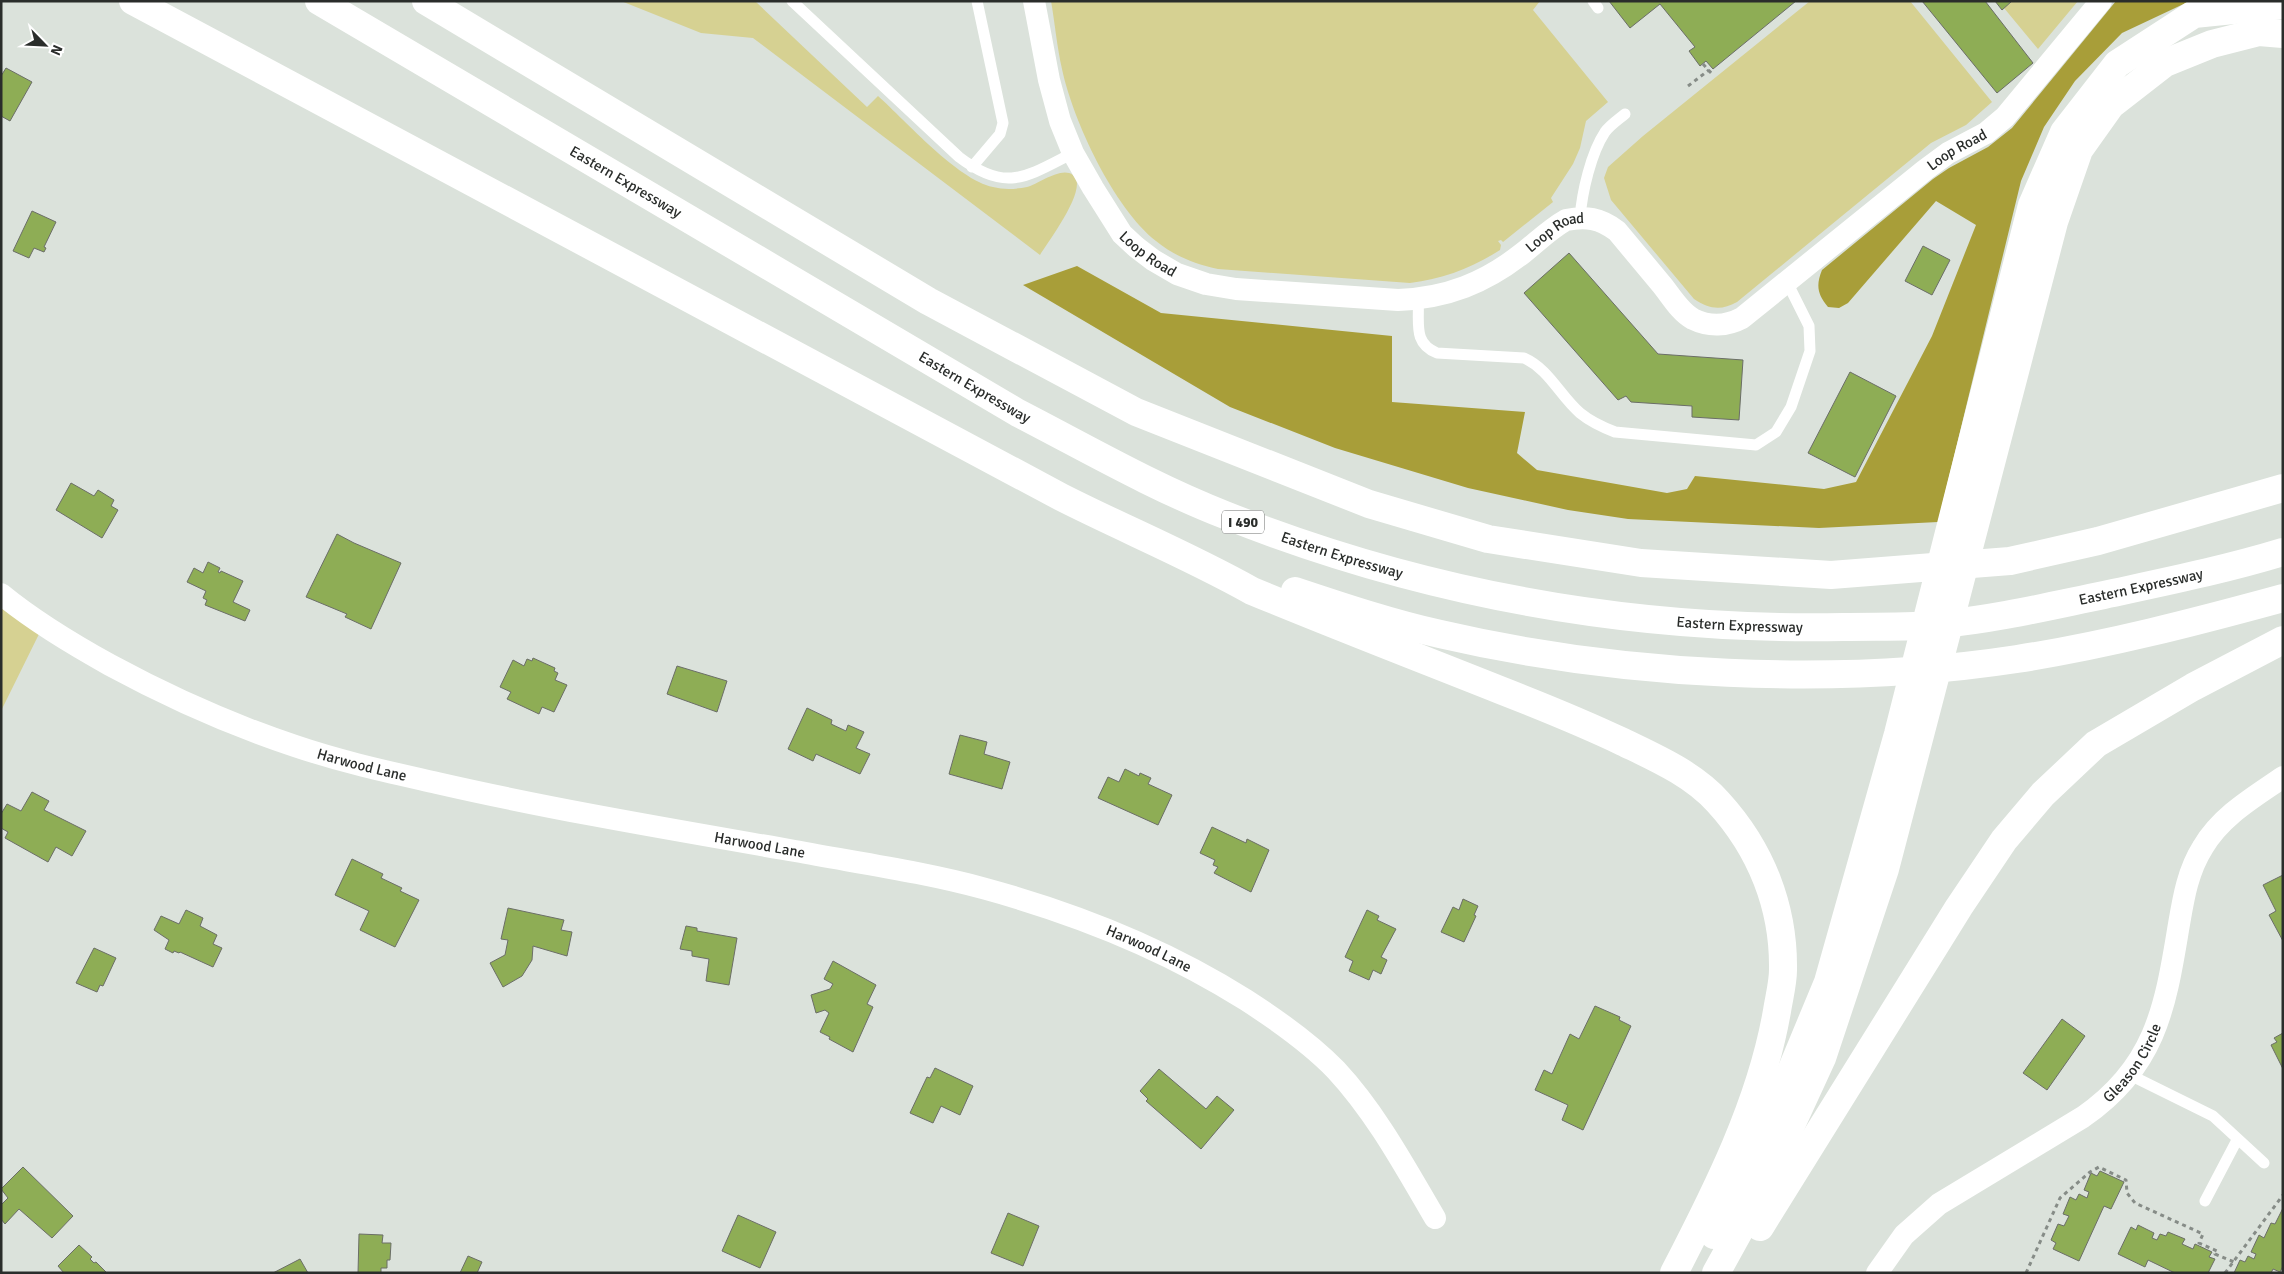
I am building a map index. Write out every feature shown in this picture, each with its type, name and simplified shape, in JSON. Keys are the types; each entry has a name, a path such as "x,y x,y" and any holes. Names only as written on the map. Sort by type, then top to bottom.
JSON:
{"highway":[{"path":"133,1 1060,497 1133,534 1203,564 1252,590 1544,708 1656,757 1687,776 1717,800 1751,843 1772,891 1781,930 1783,972 1770,1050 1737,1143 1704,1216 1674,1273"},
{"name":"Eastern Expressway","path":"319,1 1018,412 1124,469 1222,514 1308,546 1430,583 1528,603 1627,618 1703,625 1780,628 1940,625 2008,615 2231,568 2283,552"},
{"path":"426,1 928,301 1136,412 1369,504 1488,539 1641,563 1831,575 2010,561 2098,541 2283,488"},
{"path":"1973,488 2032,205 2064,132 2117,64 2194,14 2283,4"},
{"path":"1693,1273 1766,1134 1828,982 1910,733 1973,488 2054,222 2079,150 2110,106 2165,63 2212,44 2259,32 2283,34"},
{"path":"1203,564 1256,578 1372,616 1439,634 1507,648 1655,667 1744,672 1890,672 2018,659 2144,635 2283,598"},
{"path":"1732,1273 1959,907 2004,840 2043,794 2096,744 2193,687 2283,640"},
{"path":"1716,1273 1758,1197 1822,1058 1885,869 1910,733"}],"street":[{"name":"Loop Road","path":"1034,1 1048,80 1060,121 1074,153 1122,234 1153,260 1176,274 1206,284 1236,289 1398,300 1418,299 1447,294 1471,286 1493,275 1555,226 1566,220 1580,218 1606,222 1617,232 1680,307 1692,318 1705,324 1732,323 1787,282 1925,170 1948,153 1986,133 2005,117 2101,1"},
{"name":"Harwood Lane","path":"1,594 43,625 136,679 190,704 295,746 356,764 523,803 901,870 982,888 1047,907 1100,927 1212,979 1300,1038 1334,1068 1364,1104 1392,1146 1435,1218"},
{"name":"Gleason Circle","path":"1877,1273 1904,1235 1922,1217 1939,1204 2090,1112 2110,1096 2130,1075 2148,1046 2160,1014 2171,973 2184,895 2192,868 2203,846 2218,826 2238,808 2283,777"}],"lane":[{"path":"792,1 972,167 990,176 1008,180 1031,175 1074,153"},
{"path":"972,167 1000,134 1003,123 978,1"},
{"path":"1580,218 1582,203 1597,146 1606,130 1626,114"},
{"path":"1418,299 1419,337 1426,348 1437,353 1524,358 1537,364 1579,412 1595,425 1615,432 1756,445 1776,432 1791,408 1810,351 1808,326 1787,282"},
{"path":"2130,1075 2213,1116 2264,1163"},
{"path":"2205,1201 2237,1140"}],"path":[{"path":"1703,64 1713,76"},
{"path":"1688,86 1708,70"},
{"path":"2026,1273 2060,1198 2090,1172 2099,1167 2126,1180 2127,1193 2135,1203 2203,1234 2199,1243 2217,1251 2215,1254 2234,1262"},
{"path":"2225,1273 2283,1195"}],"shaded area":[{"path":"621,1 755,1 867,107 878,96 949,162 979,182 993,187 1010,189 1027,187 1056,174 1068,173 1073,175 1077,181 1076,191 1066,215 1040,255 753,38 701,33"},
{"path":"1051,1 1540,1 1533,10 1608,102 1586,121 1580,148 1573,164 1551,198 1553,202 1503,242 1501,240 1498,241 1501,245 1500,250 1468,267 1446,276 1410,283 1218,269 1185,259 1156,241 1125,208 1111,186 1086,138 1067,90 1060,61"},
{"path":"1810,1 1910,1 1992,102 1966,125 1931,143 1737,302 1726,307 1710,307 1694,299 1611,200 1604,178 1608,167 1643,136"},
{"path":"2012,1 2078,1 2038,49 2004,8"},
{"path":"2116,1 2190,1 2122,33 2075,81 2044,127 2021,181 1938,522 1819,528 1628,519 1568,510 1468,488 1335,448 1230,407 1023,285 1077,266 1161,313 1392,336 1392,402 1525,412 1517,453 1537,470 1667,493 1687,489 1695,476 1824,489 1856,482 1932,336 1976,225 1936,201 1848,303 1839,308 1828,307 1820,294 1818,285 1822,270 1933,179 1988,147 2012,128"},
{"path":"1,607 40,632 1,711"}],"building":[{"path":"1609,1 1796,1 1713,69 1706,61 1700,66 1689,51 1695,47 1660,4 1630,28"},
{"path":"1922,1 1985,1 2033,63 1997,93"},
{"path":"1995,1 2012,1 2002,10"},
{"path":"6,68 32,82 10,121 1,116 1,76"},
{"path":"32,211 56,222 44,247 46,248 44,252 34,248 29,258 13,251"},
{"path":"1923,246 1950,260 1932,295 1905,281"},
{"path":"1569,253 1658,354 1743,360 1739,420 1692,417 1692,406 1631,402 1626,396 1618,400 1524,293"},
{"path":"1850,372 1896,396 1855,477 1808,453"},
{"path":"71,483 94,496 98,490 114,500 111,506 118,510 102,538 56,510"},
{"path":"337,534 401,563 371,629 345,617 347,614 306,597"},
{"path":"208,562 220,568 218,572 220,573 221,571 243,581 233,602 250,610 245,621 205,605 207,600 203,598 206,591 187,582 194,568 203,573"},
{"path":"533,658 555,668 554,671 558,673 555,680 567,685 554,712 542,707 539,714 507,699 511,692 500,687 513,660 524,666 527,659 532,661"},
{"path":"677,666 727,681 717,712 667,694"},
{"path":"807,708 832,720 831,724 846,731 848,725 864,732 856,748 870,754 860,774 816,754 813,761 788,749"},
{"path":"960,735 987,742 984,754 1010,762 1002,789 949,774"},
{"path":"1125,769 1139,776 1140,773 1151,778 1148,784 1172,795 1158,825 1098,798 1108,777 1119,782"},
{"path":"32,792 49,801 44,810 86,831 72,856 56,847 48,862 5,838 8,832 1,828 1,814 7,804 21,811"},
{"path":"1212,827 1246,843 1247,839 1269,850 1251,892 1214,873 1218,867 1213,865 1215,860 1200,853"},
{"path":"352,859 383,874 381,878 402,888 400,891 419,900 395,947 360,930 369,911 335,895"},
{"path":"2283,875 2283,941 2269,915 2276,911 2263,885"},
{"path":"1463,899 1478,906 1474,915 1476,916 1464,942 1441,932 1453,907 1459,910"},
{"path":"508,908 564,920 561,930 572,932 567,956 533,946 532,960 522,976 503,987 490,963 505,955 508,940 501,939"},
{"path":"186,910 203,918 200,926 217,935 213,944 222,948 213,967 180,952 174,951 173,953 165,949 169,940 154,930 161,916 179,924"},
{"path":"1367,910 1379,916 1377,920 1396,929 1381,957 1387,960 1381,974 1373,970 1369,980 1349,971 1353,961 1345,957"},
{"path":"686,926 697,928 697,931 737,938 729,985 706,981 709,959 692,956 692,951 680,949"},
{"path":"94,948 116,958 103,986 100,985 97,992 76,983"},
{"path":"833,961 876,985 867,1004 873,1007 853,1052 820,1032 829,1013 825,1010 816,1013 811,995 830,989 833,984 824,979"},
{"path":"1595,1006 1620,1017 1619,1020 1631,1026 1583,1130 1562,1120 1568,1105 1535,1090 1544,1070 1552,1074 1570,1034 1579,1039"},
{"path":"2062,1019 2085,1036 2047,1090 2023,1073"},
{"path":"2283,1033 2283,1069 2271,1045 2277,1042 2274,1038"},
{"path":"935,1068 973,1086 960,1115 941,1106 933,1123 910,1113 927,1077 930,1078"},
{"path":"1159,1069 1206,1109 1217,1096 1234,1110 1201,1149 1146,1101 1148,1099 1140,1091"},
{"path":"23,1167 73,1216 52,1238 19,1209 5,1224 1,1219 1,1205 8,1198 1,1189"},
{"path":"2100,1171 2124,1182 2111,1209 2104,1206 2079,1261 2053,1249 2056,1243 2051,1240 2058,1224 2064,1226 2069,1216 2063,1214 2070,1197 2076,1200 2079,1194 2087,1198 2089,1192 2084,1190 2091,1173 2097,1176"},
{"path":"2283,1208 2283,1266 2280,1272 2273,1269 2271,1273 2234,1273 2240,1260 2245,1262 2248,1256 2254,1259 2256,1254 2251,1252 2259,1235 2264,1238 2271,1223 2275,1224"},
{"path":"1008,1213 1039,1226 1023,1266 991,1253"},
{"path":"738,1215 776,1232 760,1268 722,1251"},
{"path":"2138,1225 2154,1233 2152,1238 2157,1240 2160,1234 2166,1236 2168,1232 2185,1239 2182,1244 2193,1249 2195,1244 2212,1252 2209,1257 2215,1259 2208,1273 2175,1273 2148,1260 2145,1267 2118,1254 2131,1227 2136,1230"},
{"path":"359,1234 383,1235 382,1243 391,1243 390,1260 387,1260 387,1268 381,1268 381,1273 358,1273"},
{"path":"79,1245 92,1257 90,1259 94,1263 96,1262 107,1273 64,1273 58,1266"},
{"path":"468,1256 482,1262 477,1273 460,1273"},
{"path":"300,1259 308,1273 273,1273"}]}
